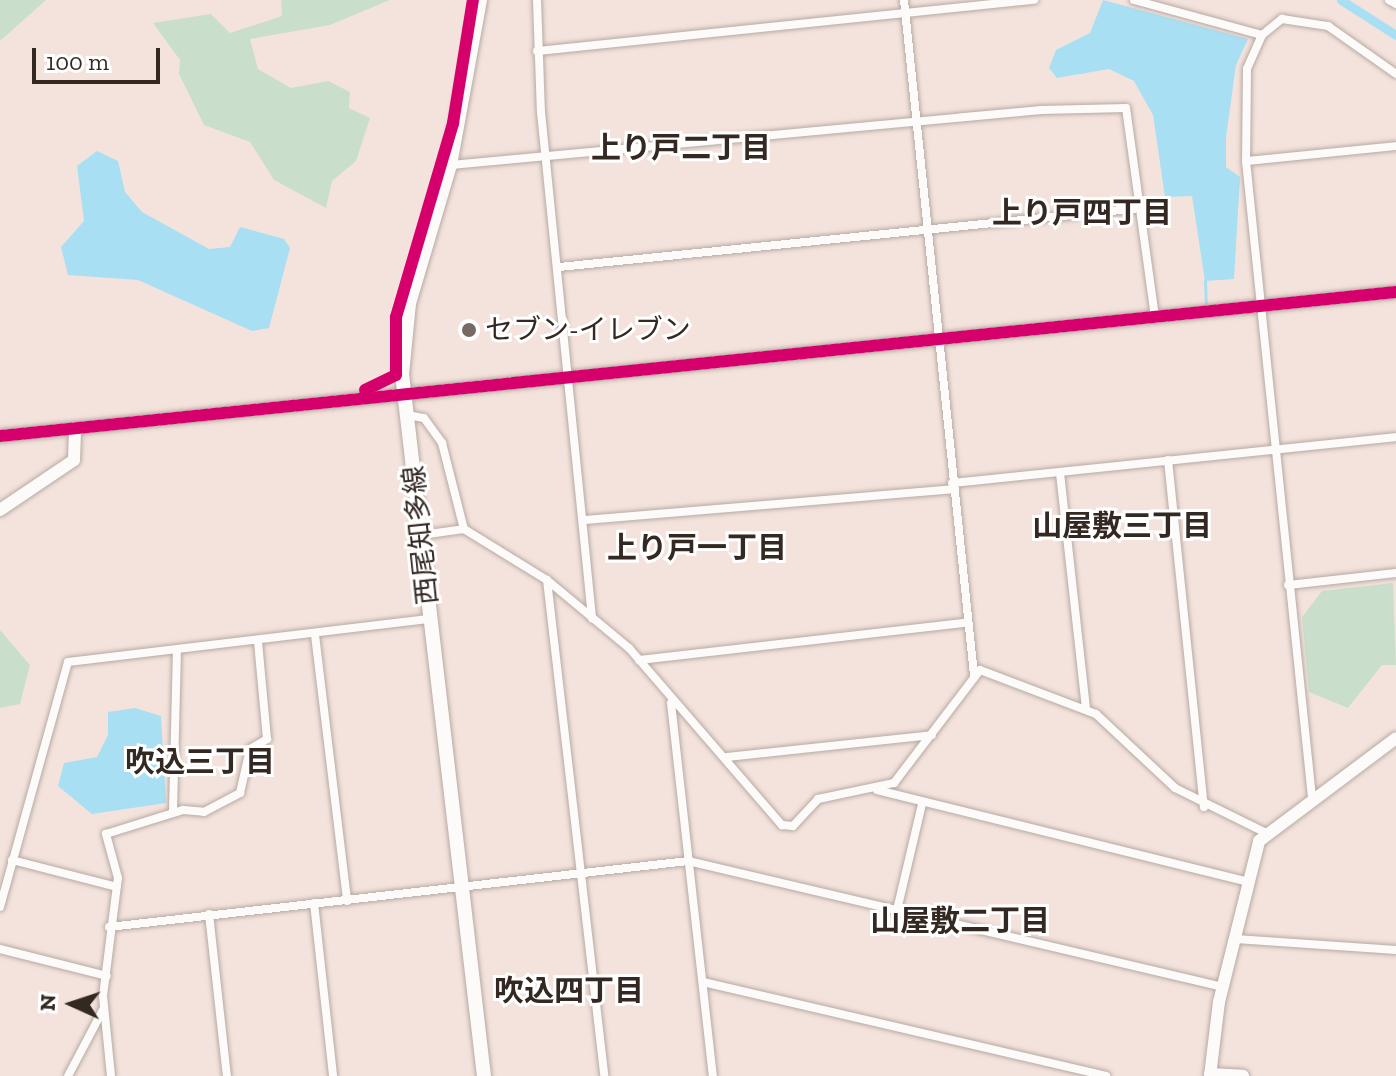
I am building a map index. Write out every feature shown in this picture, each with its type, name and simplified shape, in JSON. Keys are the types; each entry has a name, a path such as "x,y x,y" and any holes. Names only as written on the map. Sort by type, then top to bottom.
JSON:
{"main road":[{"name":"西尾知多線","path":"480,0 450,165 409,303 405,393 484,1076"}],"street":[{"path":"537,0 537,51 586,520 592,618"},
{"path":"421,535 464,529 547,580 639,660 671,702 727,757 782,825 793,826 818,799 877,790 904,775 974,675 966,623 904,0"},
{"path":"537,51 1034,0"},
{"path":"1134,0 1262,35"},
{"path":"1389,0 1396,4"},
{"path":"1312,798 1258,306 1246,161 1247,69 1262,35 1282,19 1328,26 1396,74"},
{"path":"450,165 547,159 917,122 1126,108 1155,317"},
{"path":"1246,161 1396,146"},
{"path":"559,267 1141,208"},
{"path":"0,436 75,431 405,393 1396,292"},
{"path":"408,415 424,418 442,443 464,529"},
{"path":"0,510 74,460 75,431"},
{"path":"586,520 952,486 1396,437"},
{"path":"1168,460 1204,807"},
{"path":"1060,473 1086,709"},
{"path":"1288,585 1396,573"},
{"path":"547,580 604,1076"},
{"path":"0,907 65,664 430,619"},
{"path":"639,660 966,623"},
{"path":"315,635 347,901"},
{"path":"111,1076 105,1008 109,927 117,887 106,834 173,812 204,812 233,801 250,749 267,739 258,642"},
{"path":"173,812 177,650"},
{"path":"974,675 992,672 1041,698 1086,709 1204,807 1266,833"},
{"path":"671,702 713,1076"},
{"path":"727,757 932,735"},
{"path":"1243,1076 1210,1075 1223,987 1249,882 1266,833 1396,738"},
{"path":"877,790 922,804 1249,882"},
{"path":"897,910 922,804"},
{"path":"12,860 117,887"},
{"path":"109,927 688,861 1223,987"},
{"path":"314,903 333,1076"},
{"path":"209,914 227,1076"},
{"path":"1236,939 1396,950"},
{"path":"0,949 107,976"},
{"path":"703,982 1106,1076"},
{"path":"68,1076 105,1008"}],"green space":[{"path":"0,0 46,0 0,41"},
{"path":"281,0 390,0 330,25 250,39 258,69 291,88 328,81 350,92 349,108 370,118 356,161 332,181 326,208 274,180 250,142 204,125 179,74 180,60 153,23 211,14 230,33 282,16"},
{"path":"1393,583 1396,665 1382,665 1348,708 1309,692 1302,617 1322,591"},
{"path":"0,630 30,665 20,704 0,708"}],"water":[{"path":"1103,0 1248,39 1236,65 1226,137 1226,167 1240,177 1234,279 1205,281 1192,196 1165,197 1153,115 1134,81 1109,69 1057,78 1049,68 1056,50 1090,33"},
{"path":"97,151 118,161 125,192 142,212 209,249 230,247 240,227 284,239 290,248 269,328 252,331 138,280 68,275 61,247 84,221 77,166"},
{"path":"135,708 161,716 166,803 92,814 58,786 64,763 97,757 108,735 108,712"}],"waterway":[{"path":"1341,0 1396,35"},
{"path":"1205,280 1206,303"}],"cycle path":[{"path":"365,390 396,375 396,317 453,123 473,0"},
{"path":"0,436 1396,292"}],"place":[{"name":"セブン-イレブン","path":"469,330"}],"district":[{"name":"上り戸二丁目","path":"681,148"},
{"name":"上り戸四丁目","path":"1082,213"},
{"name":"山屋敷三丁目","path":"1122,526"},
{"name":"上り戸一丁目","path":"697,548"},
{"name":"吹込三丁目","path":"200,762"},
{"name":"山屋敷二丁目","path":"960,921"},
{"name":"吹込四丁目","path":"569,991"}]}
